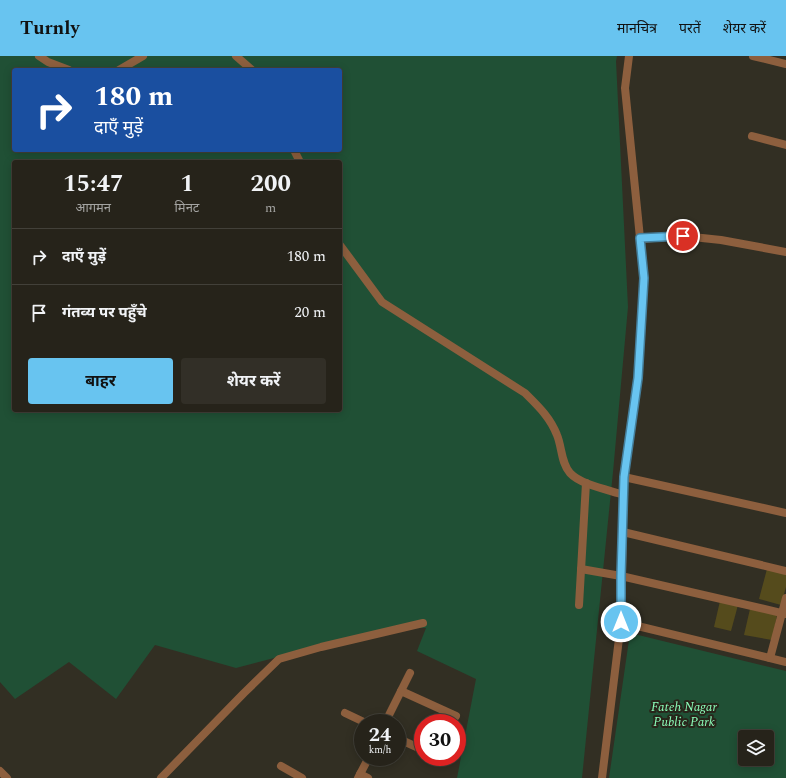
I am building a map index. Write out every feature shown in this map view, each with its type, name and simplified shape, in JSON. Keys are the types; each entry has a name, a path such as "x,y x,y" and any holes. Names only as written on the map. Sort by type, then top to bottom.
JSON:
{"street":[{"path":"39,56 48,62 64,68"},
{"path":"122,68 143,56"},
{"path":"236,56 250,68"},
{"path":"602,778 621,622 624,477 638,378 644,278 626,88 628,56"},
{"path":"753,56 786,64"},
{"path":"752,136 786,145"},
{"path":"640,238 683,236 721,240 786,252"},
{"path":"342,248 382,302 525,393 542,409 551,422 557,436 564,464 570,473 586,483 624,495"},
{"path":"624,477 786,513"},
{"path":"579,605 586,483"},
{"path":"623,532 786,571"},
{"path":"581,569 621,576 784,614"},
{"path":"770,658 784,614 786,598"},
{"path":"621,622 786,662"},
{"path":"161,778 244,692 280,659 321,647 423,623"},
{"path":"390,714 410,673"},
{"path":"401,691 452,714"},
{"path":"345,713 354,717"},
{"path":"281,766 302,778"},
{"path":"362,777 366,766"},
{"path":"0,771 7,778"}],"green space":[{"path":"0,56 617,56 616,61 628,307 582,778 457,778 459,766 466,766 466,731 476,679 417,651 426,628 392,627 236,668 155,645 116,699 69,662 15,699 0,682"},
{"name":"Fateh Nagar Public Park","path":"630,633 786,671 786,778 609,778"}],"building":[{"path":"767,569 786,574 786,587 781,605 759,599"},
{"path":"720,601 738,605 731,631 714,627"},
{"path":"750,609 777,615 772,640 744,635"}],"route":[{"path":"621,622 624,477 638,378 644,278 640,238 683,236"}]}
